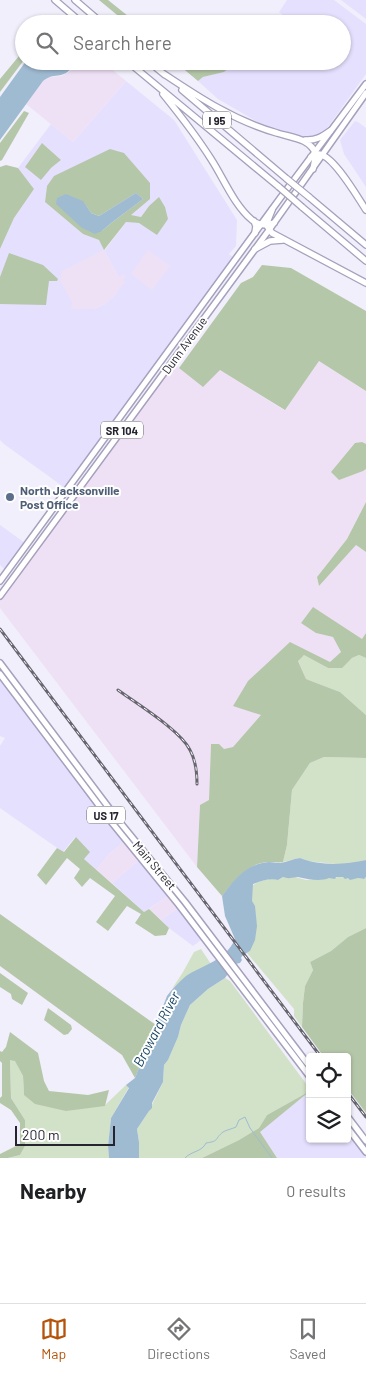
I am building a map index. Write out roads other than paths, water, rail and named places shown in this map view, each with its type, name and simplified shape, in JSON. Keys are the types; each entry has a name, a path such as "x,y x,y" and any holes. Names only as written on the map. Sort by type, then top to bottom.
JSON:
{"highway":[{"path":"55,0 72,15"},
{"path":"75,0 92,15"},
{"name":"I 95","path":"138,70 366,261"},
{"name":"I 95","path":"159,70 366,245"},
{"path":"164,74 206,102 233,116 276,133 310,141 318,139 330,130"},
{"path":"153,83 174,108 211,159 241,208 254,222 266,227 276,236 366,283"},
{"path":"301,140 311,145 316,155 334,164 366,210"},
{"path":"313,169 316,155"},
{"path":"266,227 272,210"},
{"path":"254,222 256,226 255,233"},
{"path":"266,227 274,223"},
{"path":"255,249 270,241 287,241"}],"main road":[{"path":"316,155 330,130 366,84"},
{"path":"272,210 366,93"},
{"path":"274,223 313,169"},
{"name":"Dunn Avenue","path":"0,581 255,233 266,227"},
{"name":"Dunn Avenue","path":"0,596 223,290 255,249 266,227"},
{"name":"Main Street","path":"0,664 133,840 176,891 306,1062"},
{"name":"Main Street","path":"0,674 113,824 167,890 306,1072"},
{"path":"351,1121 366,1141"},
{"path":"351,1132 366,1152"},
{"path":"359,1132 359,1143"},
{"path":"359,1143 366,1146"}],"water":[{"path":"20,70 70,70 43,81 0,140 0,97"},
{"path":"136,193 143,199 102,231 95,234 82,228 56,204 57,198 66,194 83,201 91,213 99,216"},
{"name":"Broward River","path":"300,858 308,861 333,864 366,860 366,877 364,879 350,880 348,878 336,877 335,879 318,880 283,877 278,880 262,881 253,884 252,901 255,906 257,926 255,940 250,951 242,956 240,963 235,964 225,978 208,989 190,1005 178,1037 164,1065 163,1082 152,1103 152,1108 137,1129 139,1158 109,1158 108,1146 111,1118 129,1088 126,1085 135,1078 167,996 186,976 214,961 226,952 235,939 225,916 222,896 247,869 261,863 280,863"}],"waterway":[{"path":"185,1158 202,1148 206,1143 215,1140 223,1132 236,1127 239,1120 245,1117 250,1128 272,1158"}],"railway":[{"path":"0,629 318,1053"},
{"path":"118,690 168,726 185,742 195,762 197,784"},
{"path":"351,1097 366,1117"}],"place":[{"name":"North Jacksonville Post Office","path":"10,497"}]}
